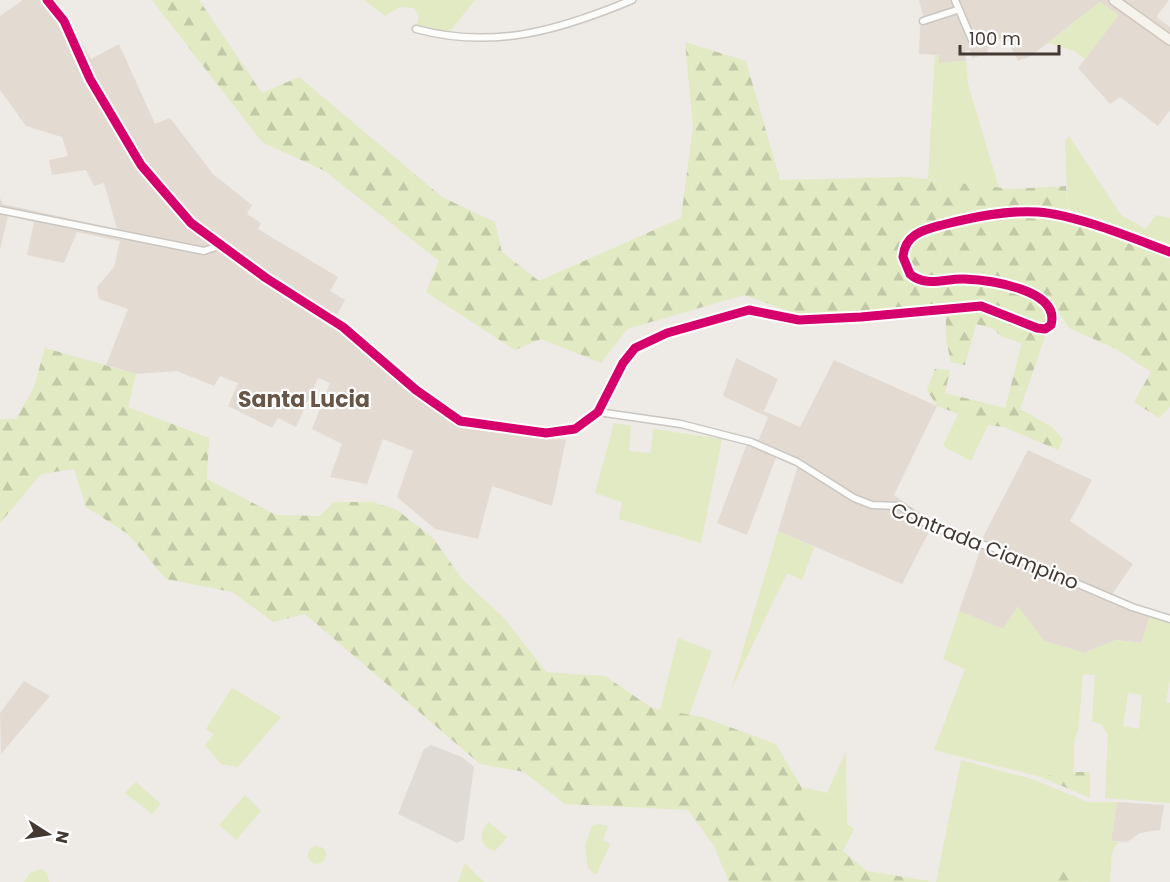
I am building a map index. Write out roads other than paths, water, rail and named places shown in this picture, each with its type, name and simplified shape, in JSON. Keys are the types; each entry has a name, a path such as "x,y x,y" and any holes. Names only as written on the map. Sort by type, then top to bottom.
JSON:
{"main road":[{"path":"1114,0 1170,40"}],"street":[{"path":"47,0 64,21 90,79 141,165 191,223 266,278 343,327 416,390 460,421 555,433 575,429 598,412 623,363 635,348 651,339 749,310 799,320 981,306 1037,328 1045,329 1051,325 1051,310 1023,288 963,279 934,282 914,278 904,263 904,250 910,238 926,229 992,214 1041,212 1170,252"},
{"path":"416,29 463,39 514,36 562,26 632,0"},
{"path":"955,0 957,10 972,40"},
{"path":"923,21 957,10"},
{"path":"0,210 204,251 221,245"},
{"name":"Contrada Ciampino","path":"598,412 681,424 751,442 797,462 854,498 872,505 900,506 924,522 957,537 994,548 1040,570 1132,607 1170,619"}],"district":[{"name":"Santa Lucia","path":"304,399"}]}
